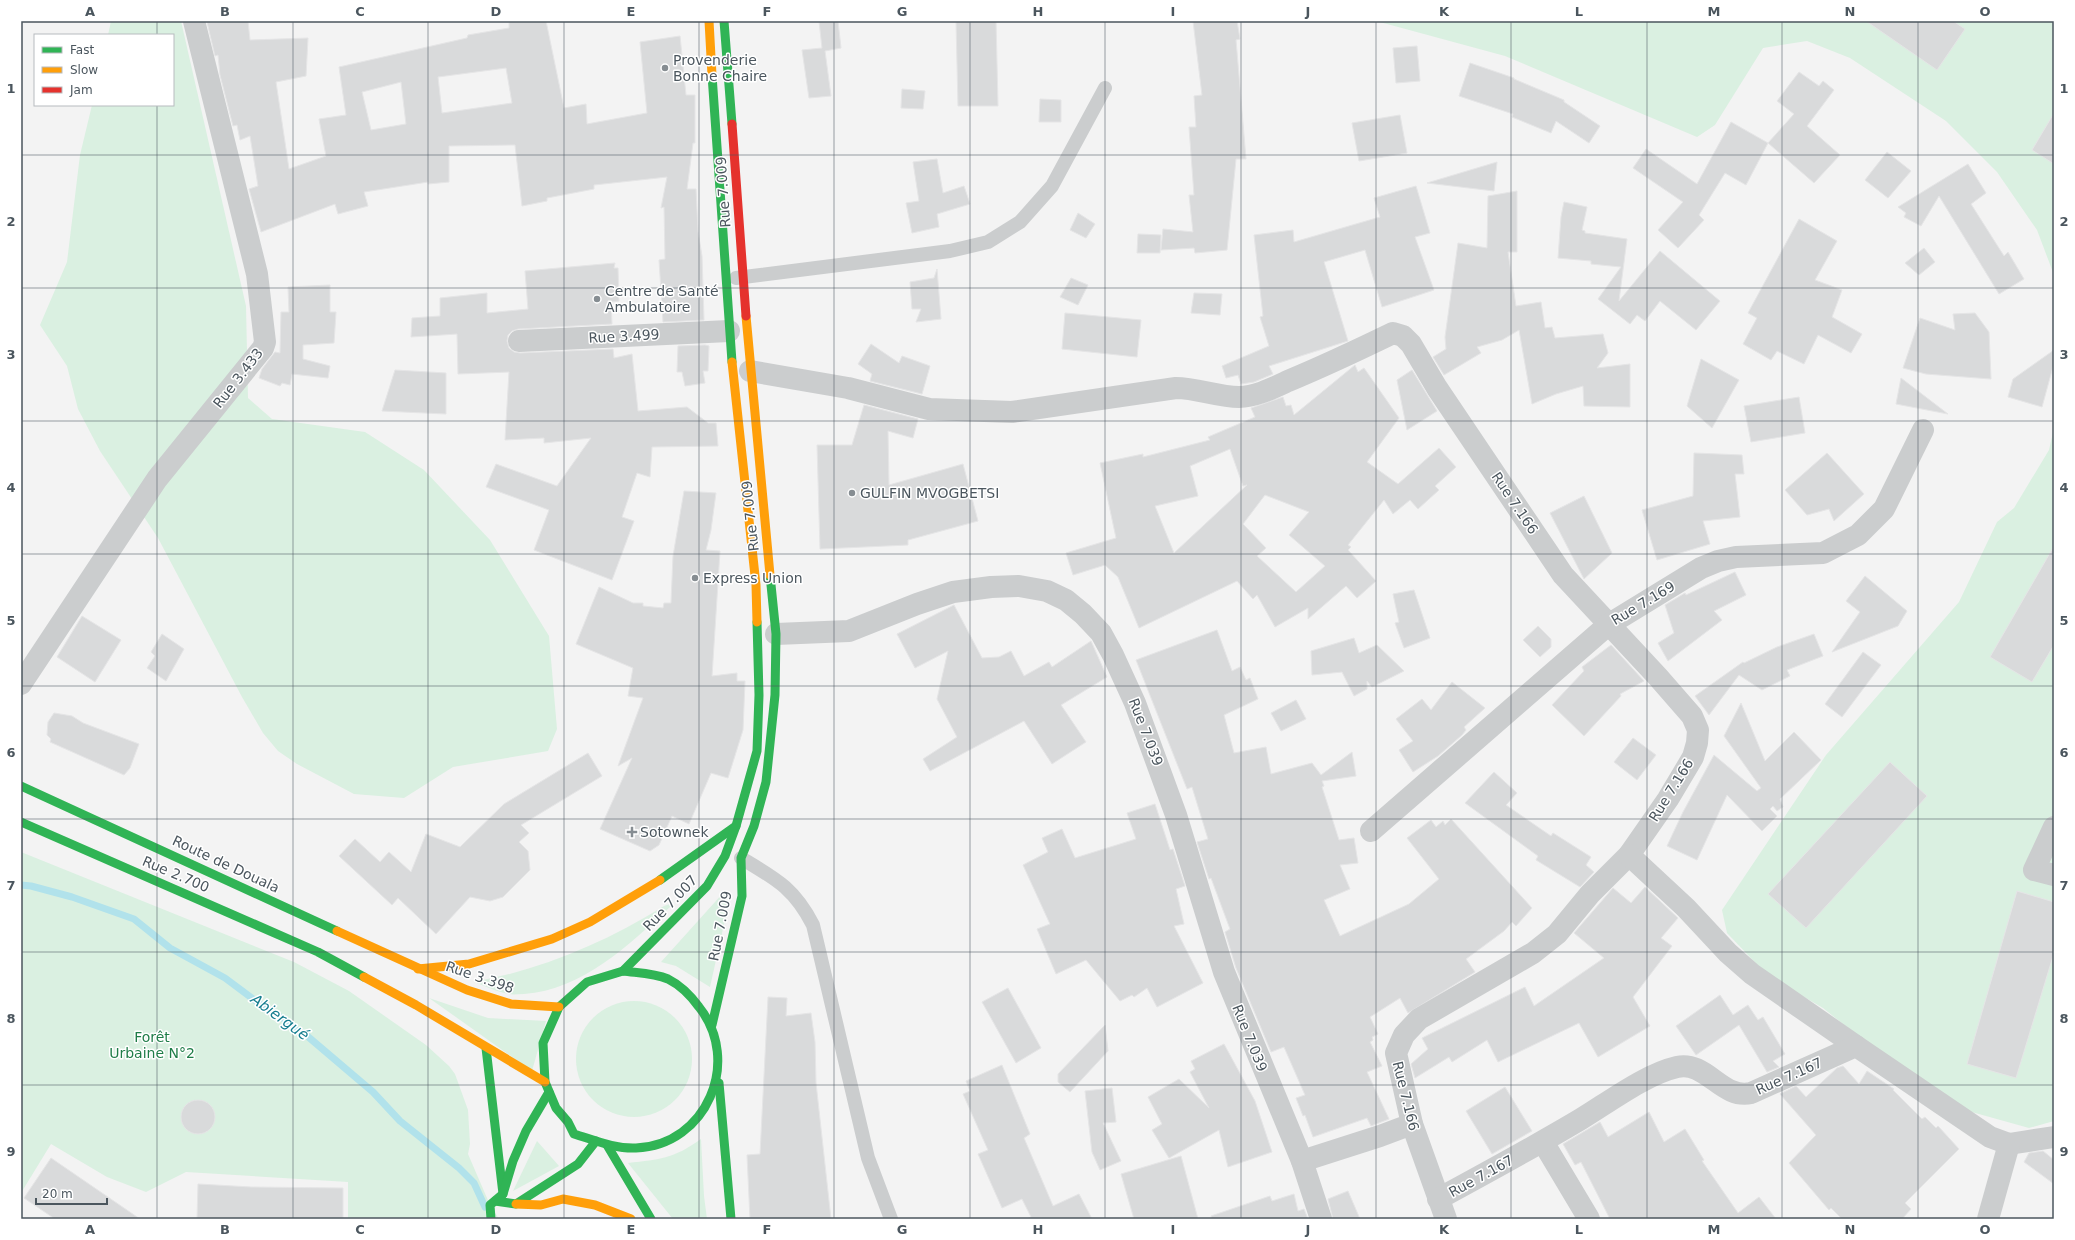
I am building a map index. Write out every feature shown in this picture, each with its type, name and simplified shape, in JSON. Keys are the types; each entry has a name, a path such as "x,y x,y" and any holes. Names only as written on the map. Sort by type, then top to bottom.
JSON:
{"main road":[{"name":"Rue 7.009","path":"709,21 729,331 756,585 759,695 757,751 736,826"},
{"name":"Rue 7.009","path":"712,1025 742,896 741,858 754,826 766,782 775,695 776,634 742,278 724,21"},
{"name":"Route de Douala","path":"21,786 418,969"},
{"name":"Rue 2.700","path":"21,822 318,952 416,1005 486,1048"},
{"path":"418,969 469,964 558,936 590,922 645,890 736,826"},
{"name":"Rue 7.007","path":"623,972 707,886 725,856 736,826"},
{"name":"Rue 3.398","path":"418,969 467,990 511,1004 559,1007"},
{"path":"718,1076 708,1103 690,1126 665,1142 636,1148 607,1145 574,1134 568,1122 556,1108 545,1082 543,1043 559,1007 587,982 623,972 648,973 672,982 693,997 712,1025 719,1055 718,1076 731,1219"},
{"path":"486,1048 545,1082"},
{"path":"486,1048 504,1194"},
{"path":"491,1219 490,1205 504,1194 513,1161 526,1131 548,1092"},
{"path":"516,1204 578,1164 596,1141"},
{"path":"607,1145 651,1219"},
{"path":"495,1201 516,1204 542,1205 563,1199 595,1205 631,1219"}],"street":[{"name":"Rue 3.433","path":"21,684 157,479 263,348 265,342 257,274 194,21"},
{"name":"Rue 3.499","path":"519,342 729,331"},
{"name":"Rue 7.166","path":"750,371 848,388 929,409 1012,412 1176,388 1196,389 1239,397 1248,396 1270,389 1335,362 1393,333 1402,336 1411,344 1437,388 1563,575 1692,716 1698,730 1697,743 1693,757 1668,799 1629,855 1590,894 1557,934 1533,953 1419,1019 1404,1036 1396,1053 1412,1124 1442,1209"},
{"name":"Rue 7.169","path":"1371,831 1608,625 1701,568 1718,561 1736,557 1823,553 1858,535 1884,509 1923,430"},
{"name":"Rue 7.039","path":"776,634 849,631 917,604 953,592 990,587 1019,586 1047,591 1066,600 1083,614 1101,633 1114,655 1135,702 1176,815 1224,972 1302,1161 1321,1219"},
{"path":"2044,872 2054,827"},
{"path":"1629,855 1686,908 1728,953 1752,974 1990,1137 2009,1144 2054,1137"},
{"name":"Rue 7.167","path":"1442,1209 1543,1142 1655,1075 1677,1067 1691,1067 1710,1077 1734,1093 1741,1095 1750,1093 1856,1046"},
{"path":"1302,1161 1412,1124"},
{"path":"1543,1142 1589,1219"},
{"path":"1988,1219 2009,1144"}],"lane":[{"path":"726,278 742,278 950,251 988,242 1020,222 1052,186 1105,88"},
{"path":"741,858 789,890 802,904 813,925 868,1158 891,1219"}],"green space":[{"path":"111,21 181,21 246,306 248,398 272,419 365,432 424,470 490,540 549,636 557,729 548,751 453,767 404,798 354,794 297,764 278,751 263,733 242,697 158,538 100,451 78,409 67,366 40,325 67,262 80,155 92,106 174,106 174,34 108,34"},
{"path":"1376,21 2054,21 2054,275 2037,230 1997,172 1946,121 1850,58 1807,41 1763,48 1715,125 1697,137 1505,56"},
{"path":"2054,428 2054,1121 2029,1128 1943,1104 1823,1008 1768,976 1727,933 1722,910 1826,755 1959,602 1997,522 2014,508 2049,450"},
{"name":"Forêt Urbaine N°2","path":"21,852 294,962 349,991 426,1045 449,1066 455,1074 468,1110 470,1144 468,1154 490,1205 499,1219 348,1219 348,1182 186,1172 146,1192 107,1177 51,1144 21,1193"},
{"path":"724,892 731,893 710,987 676,966 661,962"},
{"path":"670,904 670,907 621,950 585,975 566,984 545,991 512,994 500,992 474,982 500,977 524,970 572,953 619,932"},
{"path":"429,998 488,1018 546,1021 532,1071"},
{"path":"634,1001 645,1002 656,1006 675,1018 687,1037 691,1048 691,1070 687,1081 675,1100 656,1112 645,1116 634,1117 623,1116 612,1112 593,1100 581,1081 577,1070 576,1059 577,1048 581,1037 593,1018 612,1006 623,1002"},
{"path":"701,1139 704,1196 707,1219 673,1219 628,1163 666,1157 682,1151"},
{"path":"537,1141 559,1166 513,1191"}],"building":[{"path":"248,21 250,40 308,38 306,76 276,82 289,169 326,156 319,119 346,115 339,67 467,38 468,35 509,28 509,21 546,21 564,108 586,104 587,124 647,113 640,42 680,36 686,95 695,95 695,143 693,143 687,189 696,189 698,231 702,256 704,320 663,322 659,260 665,259 664,207 661,208 667,177 594,185 594,189 547,198 547,201 522,206 515,145 449,146 449,182 428,184 428,182 364,192 368,206 338,214 335,204 261,232 249,189 258,186 250,136 240,140 237,125 233,126 220,75 218,55 215,56 207,22","holes":["506,68 512,103 442,113 438,77","401,82 406,124 371,130 362,92"]},
{"path":"819,21 838,21 841,48 825,51 831,96 809,98 802,50 822,48"},
{"path":"956,21 996,21 998,106 958,106"},
{"path":"1193,21 1237,21 1240,39 1236,40 1246,159 1236,159 1227,250 1195,253 1194,248 1161,250 1163,229 1193,232 1189,195 1194,195 1189,127 1196,127 1194,96 1202,95"},
{"path":"1866,21 1953,21 1965,29 1937,70"},
{"path":"1417,46 1420,81 1396,83 1393,48"},
{"path":"1470,63 1514,78 1564,100 1564,102 1600,126 1589,143 1556,121 1551,133 1512,117 1513,114 1459,96"},
{"path":"1799,72 1819,86 1823,81 1834,90 1807,126 1840,155 1814,183 1768,143 1794,114 1777,101"},
{"path":"902,89 925,91 923,109 901,108"},
{"path":"1040,99 1061,100 1061,122 1039,122"},
{"path":"2054,113 2054,164 2032,150"},
{"path":"1400,115 1407,153 1359,161 1352,123"},
{"path":"1731,122 1768,143 1746,185 1725,173 1699,215 1704,220 1678,248 1658,230 1683,202 1633,168 1646,149 1697,184"},
{"path":"1887,152 1911,171 1888,198 1865,180"},
{"path":"937,159 943,193 964,186 970,204 937,214 939,227 912,233 906,203 919,201 913,162"},
{"path":"1497,162 1494,191 1427,183"},
{"path":"1968,164 1986,193 1971,204 2004,256 2008,252 2024,279 1999,294 1939,196 1921,226 1904,217 1906,213 1898,207"},
{"path":"1416,186 1430,233 1415,237 1434,290 1382,307 1365,250 1324,262 1348,341 1269,366 1273,374 1254,382 1241,384 1238,375 1226,378 1222,366 1269,346 1260,317 1263,316 1254,235 1293,230 1294,242 1380,217 1374,198"},
{"path":"1517,191 1517,252 1508,252 1516,306 1541,302 1545,328 1552,327 1555,338 1603,334 1608,353 1597,368 1630,364 1630,407 1584,406 1583,386 1556,394 1532,404 1519,330 1502,340 1477,347 1481,353 1444,375 1433,357 1446,349 1445,337 1458,243 1487,248 1488,196"},
{"path":"1564,202 1587,207 1582,230 1585,231 1585,233 1627,239 1619,301 1660,251 1720,301 1696,330 1660,301 1645,321 1637,315 1630,324 1598,299 1621,267 1591,264 1591,261 1558,258 1561,217"},
{"path":"1078,213 1095,224 1086,238 1070,230"},
{"path":"1799,219 1837,241 1815,280 1842,290 1832,317 1862,334 1851,353 1818,335 1804,364 1777,351 1771,360 1743,344 1757,318 1748,313"},
{"path":"1138,234 1161,235 1160,253 1137,253"},
{"path":"1924,248 1935,262 1919,275 1905,263"},
{"path":"615,263 614,268 618,268 619,301 611,302 612,324 518,329 512,331 508,335 507,341 509,348 514,352 520,353 613,349 614,358 632,354 638,411 687,407 708,423 716,423 718,446 652,447 650,477 637,473 622,517 634,521 612,580 534,550 549,510 486,487 496,464 557,486 591,438 544,443 544,438 505,440 509,372 458,374 457,334 411,337 412,318 440,316 440,298 487,293 487,313 528,309 525,271"},
{"path":"937,269 941,319 916,322 921,309 912,309 910,282 934,278"},
{"path":"1071,278 1088,285 1078,305 1060,297"},
{"path":"330,285 330,312 336,312 334,343 303,345 303,359 330,366 328,378 292,374 290,385 282,383 280,386 259,378 262,369 275,352 280,353 281,312 289,312 288,287"},
{"path":"1194,293 1222,294 1220,315 1191,313"},
{"path":"1065,313 1141,320 1137,357 1062,349"},
{"path":"1975,313 1989,332 1991,379 1926,374 1903,368 1920,318 1955,330 1953,314"},
{"path":"871,344 899,363 902,356 930,366 922,394 870,381 872,374 858,364"},
{"path":"678,346 709,346 708,371 703,371 705,383 685,386 682,372 677,372"},
{"path":"2054,350 2054,363 2042,407 2008,397 2013,379"},
{"path":"1701,359 1739,380 1712,428 1687,406"},
{"path":"1355,365 1358,372 1364,368 1399,418 1367,462 1398,484 1439,448 1456,467 1435,486 1439,490 1418,509 1410,500 1393,514 1384,500 1348,545 1351,547 1348,550 1376,581 1357,598 1346,586 1308,619 1308,608 1275,627 1257,595 1253,599 1237,581 1139,628 1118,577 1105,565 1073,575 1066,553 1116,538 1100,463 1143,454 1143,457 1210,440 1208,437 1255,417 1251,408 1283,397 1286,406 1291,405 1294,415","holes":["1230,449 1243,486 1247,485 1174,553 1155,506 1198,496 1190,466","1265,495 1309,512 1289,535 1325,566 1296,592 1257,556 1266,548 1243,524"]},
{"path":"395,370 446,373 446,414 382,411"},
{"path":"1412,370 1437,411 1407,430 1397,380"},
{"path":"1901,378 1948,414 1896,404"},
{"path":"1799,397 1805,433 1751,442 1744,406"},
{"path":"864,405 918,419 913,438 888,431 889,485 963,464 978,521 908,540 908,545 820,549 817,445 852,445"},
{"path":"1694,453 1742,455 1744,474 1735,474 1740,517 1703,521 1710,544 1657,560 1642,510 1693,496"},
{"path":"1827,453 1864,494 1834,521 1829,509 1807,515 1785,490"},
{"path":"684,491 716,493 711,530 706,550 720,551 712,676 737,673 737,681 745,681 743,730 728,778 711,773 689,824 672,816 659,845 650,851 600,829 632,758 618,766 643,698 628,696 633,668 576,644 599,587 633,603 643,603 643,606 663,608 664,603 671,603 673,556"},
{"path":"1584,496 1612,553 1584,579 1550,513"},
{"path":"2054,546 2054,645 2032,682 1990,657"},
{"path":"1735,572 1746,595 1714,611 1722,620 1668,661 1658,643 1674,633 1665,605 1685,593 1686,595"},
{"path":"1865,576 1907,611 1898,626 1832,652 1860,612 1846,601"},
{"path":"1414,590 1430,638 1404,648 1395,623 1399,622 1393,594"},
{"path":"954,605 982,658 999,657 1011,651 1024,676 1049,662 1052,667 1091,641 1107,677 1061,705 1086,742 1052,764 1024,721 930,771 923,759 957,737 937,699 948,651 915,668 897,634"},
{"path":"82,616 121,640 95,682 57,657"},
{"path":"1538,626 1551,639 1551,647 1540,657 1523,640"},
{"path":"1217,630 1232,671 1240,667 1246,680 1250,678 1258,699 1224,715 1234,753 1266,747 1271,774 1312,763 1321,775 1352,752 1356,776 1322,781 1324,786 1322,787 1339,840 1354,838 1358,863 1340,865 1350,889 1324,900 1340,936 1409,904 1439,879 1407,838 1431,820 1436,827 1443,821 1445,825 1451,819 1532,908 1516,926 1512,922 1504,931 1466,959 1475,972 1408,1013 1400,998 1370,1017 1378,1034 1372,1037 1373,1040 1370,1042 1382,1066 1367,1072 1389,1119 1371,1126 1367,1118 1313,1137 1305,1115 1303,1116 1296,1098 1305,1095 1284,1047 1271,1052 1236,968 1225,932 1230,929 1211,878 1209,879 1197,842 1208,839 1192,787 1187,789 1136,660"},
{"path":"162,634 184,649 166,681 147,668 155,656 151,652"},
{"path":"1814,634 1823,656 1787,670 1790,676 1762,690 1739,675 1709,715 1695,696 1743,662 1744,663 1777,647"},
{"path":"1354,638 1359,653 1377,645 1404,671 1372,687 1367,681 1367,689 1354,696 1342,672 1312,675 1311,651"},
{"path":"1611,645 1644,681 1620,694 1621,696 1584,736 1552,705 1584,671 1582,667"},
{"path":"1863,652 1881,665 1842,717 1825,704"},
{"path":"1452,682 1485,708 1464,727 1466,730 1462,735 1438,756 1413,772 1399,750 1413,741 1396,719 1422,699 1431,710"},
{"path":"1296,700 1306,719 1281,731 1271,713"},
{"path":"1741,703 1765,761 1794,732 1821,760 1780,799 1783,807 1777,811 1773,806 1770,809 1777,816 1762,831 1727,795 1697,860 1667,846 1683,812 1714,755 1757,791 1761,788 1724,736"},
{"path":"54,713 72,716 83,723 139,744 130,768 124,775 50,742 51,739 47,735 48,722"},
{"path":"1633,738 1656,755 1637,780 1614,762"},
{"path":"588,753 602,776 521,825 529,833 519,842 528,851 530,870 503,897 490,901 470,897 436,934 398,898 392,905 339,856 355,839 380,862 389,852 411,872 426,834 460,847 504,804"},
{"path":"1890,762 1927,796 1806,928 1768,894"},
{"path":"1494,772 1517,793 1506,805 1551,836 1553,833 1591,857 1586,865 1594,872 1580,887 1536,860 1538,856 1465,803"},
{"path":"1155,804 1170,850 1173,849 1185,886 1176,889 1184,924 1174,926 1203,983 1157,1007 1147,988 1134,997 1132,995 1120,1001 1086,960 1056,974 1037,929 1050,924 1023,865 1048,852 1042,838 1062,829 1075,858 1136,839 1127,813"},
{"path":"1645,887 1678,918 1661,938 1672,946 1633,997 1650,1026 1598,1057 1579,1023 1498,1062 1487,1040 1452,1062 1449,1057 1415,1078 1411,1064 1428,1049 1422,1038 1525,987 1534,1006 1604,958 1574,933 1613,888 1631,903"},
{"path":"2017,891 2054,902 2054,953 2016,1078 1967,1064"},
{"path":"1008,988 1041,1048 1016,1063 982,1002"},
{"path":"1720,995 1733,1015 1748,1005 1758,1020 1763,1017 1785,1054 1773,1061 1779,1067 1767,1072 1739,1025 1696,1055 1676,1026"},
{"path":"768,997 787,998 786,1016 811,1013 815,1042 816,1083 831,1219 750,1219 747,1155 760,1154"},
{"path":"1105,1025 1108,1051 1070,1092 1058,1082 1058,1074"},
{"path":"1224,1044 1255,1101 1272,1152 1228,1167 1219,1130 1169,1158 1152,1130 1162,1124 1148,1097 1179,1079 1209,1108 1190,1072 1195,1069 1191,1061"},
{"path":"1002,1065 1030,1134 1024,1138 1053,1206 1079,1194 1092,1219 1027,1219 1031,1217 1022,1199 1002,1208 978,1154 988,1150 963,1094 970,1091 966,1081"},
{"path":"1843,1066 1859,1084 1867,1071 1894,1089 1893,1090 1922,1119 1925,1117 1936,1128 1938,1126 1959,1149 1905,1203 1911,1209 1902,1219 1842,1219 1831,1208 1829,1210 1789,1163 1816,1135 1780,1094 1796,1086 1806,1097 1837,1068"},
{"path":"1505,1087 1532,1131 1492,1154 1466,1111"},
{"path":"1112,1088 1116,1122 1103,1123 1121,1161 1100,1170 1092,1152 1085,1091"},
{"path":"195,1100 201,1100 205,1101 212,1107 215,1117 214,1124 208,1131 201,1134 195,1134 191,1133 184,1127 181,1120 181,1114 182,1110 188,1103"},
{"path":"1649,1112 1664,1142 1685,1129 1704,1160 1702,1161 1738,1213 1759,1197 1776,1219 1610,1219 1581,1162 1575,1165 1563,1144 1600,1122 1608,1137"},
{"path":"2043,1151 2054,1160 2054,1184 2024,1162 2029,1153"},
{"path":"1181,1156 1198,1219 1134,1219 1121,1174"},
{"path":"51,1158 140,1219 55,1219 24,1198"},
{"path":"198,1184 251,1187 343,1188 343,1219 197,1219"},
{"path":"1348,1191 1360,1219 1333,1219 1328,1199"},
{"path":"1294,1194 1298,1211 1304,1209 1308,1219 1212,1219 1211,1216 1270,1196 1272,1201"}],"waterway":[{"name":"Abiergué","path":"21,885 31,886 72,897 134,919 170,948 225,978 264,1007 284,1019 294,1029 306,1035 373,1092 400,1121 459,1168 474,1183 485,1207"}],"traffic: fast":[{"path":"724,21 732,124"},
{"path":"712,75 732,362"},
{"path":"712,1025 742,896 741,858 754,826 766,782 775,695 776,634 770,575"},
{"path":"623,971 707,886 725,856 736,826 757,751 759,695 757,622"},
{"path":"21,786 337,931"},
{"path":"21,822 318,952 364,977"},
{"path":"660,880 736,826"},
{"path":"623,971 652,974 663,977 672,981 681,988 699,1007 712,1028 717,1051 717,1075 710,1097 698,1116 682,1132 661,1143 636,1148 612,1146 574,1134 568,1122 556,1108 545,1082 543,1043 559,1007 587,982 623,971"},
{"path":"486,1048 503,1194"},
{"path":"719,1083 731,1219"},
{"path":"491,1219 490,1205 503,1194 513,1161 526,1131 549,1092"},
{"path":"495,1201 516,1204 578,1164 596,1141"},
{"path":"607,1145 651,1219"}],"traffic: slow":[{"path":"709,21 712,75"},
{"path":"746,316 770,575"},
{"path":"732,362 756,585 757,622"},
{"path":"418,969 469,964 552,939 590,922 660,880"},
{"path":"337,931 467,990 511,1004 559,1007"},
{"path":"364,977 416,1005 545,1082"},
{"path":"516,1204 541,1205 563,1199 595,1205 631,1219"}],"traffic: jam":[{"path":"732,124 746,316"}],"place":[{"name":"Provenderie Bonne Chaire","path":"665,68"},
{"name":"Centre de Santé Ambulatoire","path":"597,299"},
{"name":"GULFIN MVOGBETSI","path":"852,493"},
{"name":"Express Union","path":"695,578"},
{"name":"Sotownek","path":"632,832"}]}
